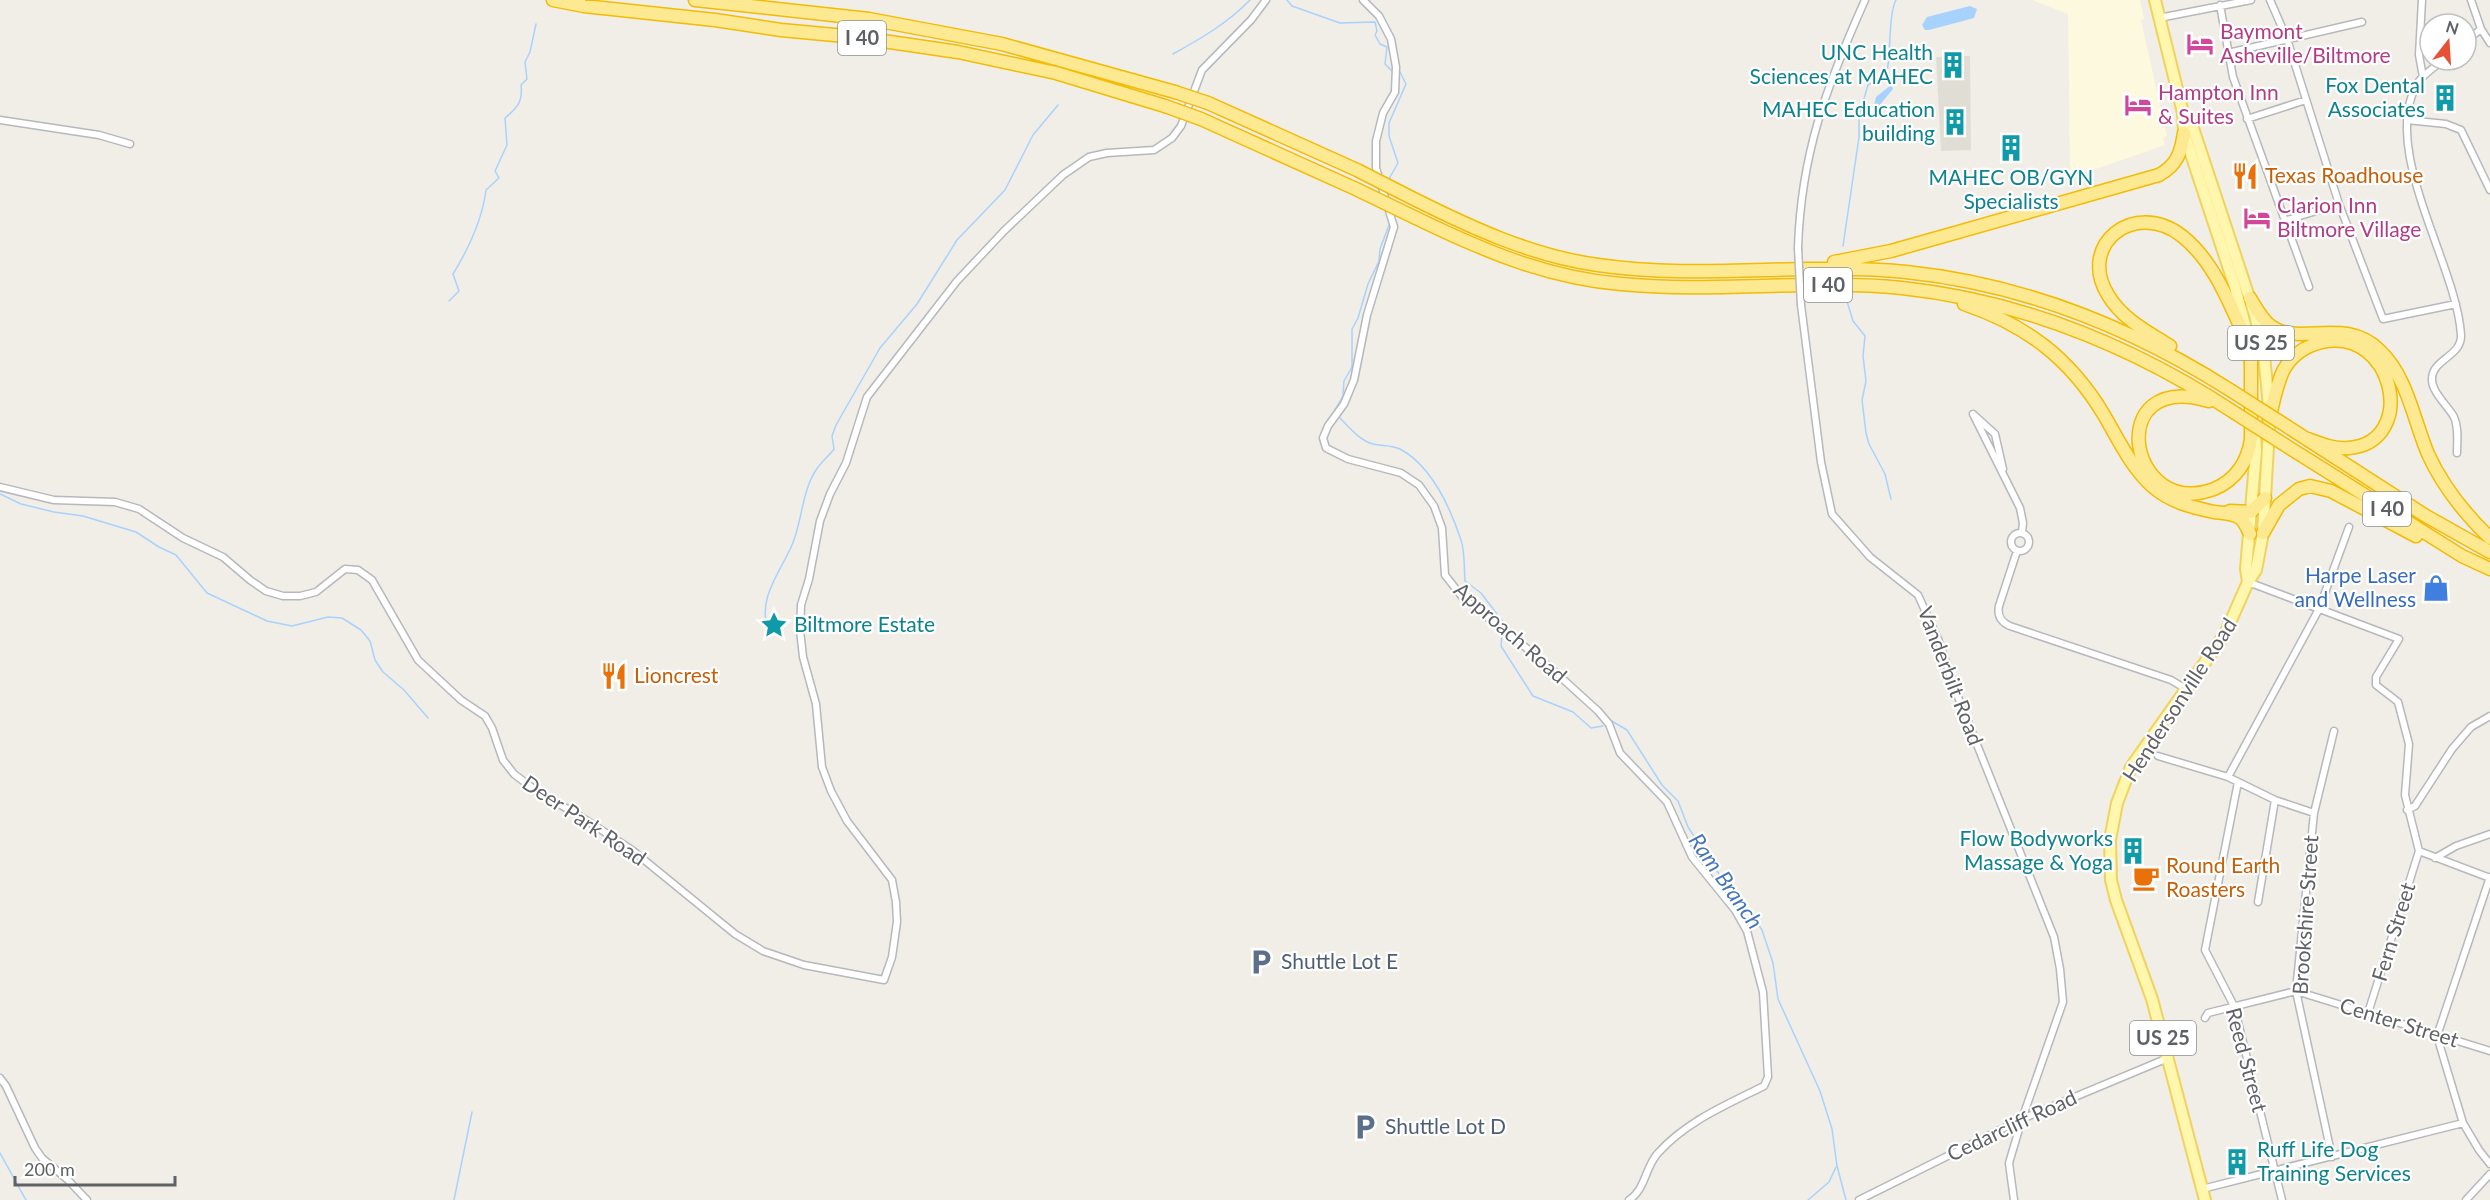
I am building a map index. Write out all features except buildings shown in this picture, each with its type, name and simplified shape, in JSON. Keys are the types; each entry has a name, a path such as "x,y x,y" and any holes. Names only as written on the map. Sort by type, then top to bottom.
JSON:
{"highway":[{"name":"I 40","path":"553,0 584,6 856,37 958,52 1056,73 1201,119 1508,260 1545,271 1591,280 1676,287 1856,285 1932,292 2014,309 2085,333 2154,364 2462,556 2490,569"},
{"name":"I 40","path":"695,0 869,19 1002,44 1175,92 1208,103 1513,244 1588,263 1655,270 1803,268 1907,272 1964,280 2021,294 2103,322 2155,346 2207,375 2426,516 2490,552"},
{"path":"1803,268 1891,251 2159,175 2178,158 2182,150 2184,133"},
{"path":"2207,375 2181,354 2128,318 2107,294 2102,285 2100,260 2107,242 2120,228 2132,223 2152,222 2163,225 2183,237 2194,247 2219,282 2248,344"},
{"path":"1932,292 2003,319 2037,340 2066,366 2087,390 2150,485 2176,502 2240,518 2256,533 2288,496 2304,488 2321,487 2430,543 2462,556"},
{"path":"2250,298 2265,320 2280,330 2345,333 2365,339 2382,352 2399,378 2439,475 2463,510 2490,538"},
{"path":"2269,420 2283,371 2298,353 2317,343 2338,341 2350,343 2371,355 2386,374 2391,398 2387,421 2380,432 2362,446 2351,448 2342,448 2305,438"},
{"path":"2231,410 2187,395 2166,399 2151,409 2140,425 2138,446 2141,458 2157,480 2180,491 2207,491 2231,479 2250,450 2251,359"},
{"path":"2211,511 2251,512 2265,498"}],"main road":[{"name":"Hendersonville Road","path":"2155,0 2182,113 2184,133 2223,249 2248,344 2251,359 2256,451 2251,512 2256,533 2256,570 2248,582 2225,634 2131,767 2117,803 2110,840 2112,880 2116,900 2152,999 2203,1195"},
{"name":"Hendersonville Road","path":"2182,113 2193,128 2250,298 2264,355 2269,393 2269,420 2265,498 2256,533"}],"street":[{"name":"Deer Park Road","path":"0,487 54,500 115,502 139,509 183,538 224,557 266,591 283,596 300,596 316,592 345,569 358,570 372,580 377,587 390,615 418,660 461,700 485,716 492,728 503,760 514,774 535,790 632,850 735,934 762,951 804,965 884,980 892,957 897,922 896,902 891,880 847,821 831,791 822,767 816,704 803,657 800,630 801,605 809,579 820,521 830,494 846,463 867,397 957,281 1004,231 1063,175 1089,157 1107,153 1154,150 1172,138 1181,126 1202,70 1251,20 1266,0"},
{"name":"Approach Road","path":"1363,0 1379,16 1391,39 1396,67 1395,92 1383,113 1376,141 1376,168 1394,227 1367,315 1354,380 1344,404 1328,426 1323,438 1326,448 1348,459 1401,473 1419,485 1434,506 1442,528 1445,575 1463,598 1544,662 1598,711 1609,724 1620,753 1667,802 1692,857 1735,910 1747,931 1763,992 1768,1077 1764,1086 1691,1123 1656,1155 1637,1195 1629,1200"},
{"name":"Vanderbilt Road","path":"1865,0 1840,56 1809,148 1798,225 1801,305 1821,462 1832,514 1870,557 1918,595 1938,639 1958,698 2054,937 2063,1002 2022,1119 2010,1163 2014,1200"},
{"path":"2158,18 2251,0"},
{"path":"2271,0 2287,39 2339,204 2383,319 2456,304"},
{"path":"2422,0 2419,55 2423,77"},
{"path":"2471,0 2481,29 2490,43"},
{"path":"2220,5 2233,77 2287,220 2309,287"},
{"path":"2228,53 2362,22"},
{"path":"2429,72 2423,77 2411,99 2407,120 2408,155 2456,304 2462,337 2457,350 2436,367 2432,378 2432,385 2455,418 2457,453"},
{"path":"2247,119 2306,100"},
{"path":"0,120 99,135 130,144"},
{"path":"2407,120 2446,124 2461,130 2490,190"},
{"path":"2287,220 2339,204"},
{"path":"2003,473 1995,434 1973,414 2022,516 2022,532 2029,538 2029,545 2023,551 2011,545 2015,534 2022,532"},
{"path":"2228,777 2319,609 2349,527"},
{"path":"2017,550 1999,606 1998,615 2002,621 2010,627 2171,680 2186,689"},
{"path":"2248,582 2399,639 2376,677 2376,685 2397,702 2409,744 2404,789 2407,810 2419,851 2490,878 2437,1036 2463,1123 2490,1164"},
{"path":"2407,810 2415,806 2443,761 2468,730 2490,716"},
{"name":"Brookshire Street","path":"2332,1156 2296,991 2313,813 2334,731"},
{"path":"2158,756 2228,777 2275,800 2313,813"},
{"name":"Reed Street","path":"2238,782 2205,950 2234,1006 2282,1200"},
{"path":"2258,902 2275,800"},
{"path":"2435,858 2456,846 2490,834"},
{"name":"Fern Street","path":"2368,1013 2419,851"},
{"path":"2205,1018 2208,1013 2296,991"},
{"name":"Center Street","path":"2296,991 2490,1051"},
{"name":"Cedarcliff Road","path":"1859,1200 2022,1119 2168,1058"},
{"path":"0,1078 42,1158 87,1200"},
{"path":"2203,1195 2274,1171 2463,1123"},
{"path":"2466,1200 2490,1174"}],"shaded area":[{"path":"2032,0 2140,0 2144,19 2141,20 2167,136 2163,138 2165,145 2070,178 2068,14"},
{"path":"1970,56 1971,150 1941,151 1936,57"}],"water":[{"path":"1970,6 1977,9 1974,18 1929,30 1925,30 1922,25 1927,17"},
{"path":"1891,85 1893,89 1878,107 1874,105 1876,97"}],"waterway":[{"path":"1173,54 1223,23 1250,0"},
{"name":"Ram Branch","path":"1287,0 1292,6 1340,23 1375,22 1377,31 1375,35 1380,44 1387,47 1385,64 1392,71"},
{"path":"1843,246 1859,137 1859,116 1868,85 1885,75 1887,70 1891,18 1896,0"},
{"path":"449,301 459,291 453,274 474,234 486,190 499,178 495,171 507,145 505,118 518,104 521,85 527,79 525,62 530,52 536,24"},
{"name":"Ram Branch","path":"1390,182 1390,177 1398,163 1389,136 1389,123 1406,84 1400,72"},
{"path":"768,631 765,608 771,586 792,545 811,478 834,449 832,436 836,425 880,348 917,304 957,240 1005,190 1033,135 1058,105"},
{"name":"Ram Branch","path":"1335,410 1343,396 1344,381 1352,367 1352,329 1379,261 1380,249 1389,225"},
{"path":"1846,298 1853,321 1865,336 1863,356 1866,381 1862,400 1866,433 1869,444 1885,474 1891,499"},
{"name":"Ram Branch","path":"1340,418 1363,440 1376,445 1394,447 1411,456 1430,477 1445,501 1461,540 1465,581 1481,593 1506,626"},
{"path":"0,494 21,504 83,516 136,532 176,555 207,593 267,621 292,626 328,617 342,618 361,630 370,641 375,660 383,672 404,690 428,718"},
{"name":"Ram Branch","path":"1502,634 1501,646 1533,696 1573,712 1591,728 1603,726"},
{"name":"Ram Branch","path":"1610,720 1627,730 1662,785 1678,801 1688,827 1719,874 1745,904 1762,930 1773,963 1778,999 1820,1091 1832,1129 1837,1166 1846,1200"},
{"path":"454,1200 472,1112"},
{"path":"0,1153 26,1200"},
{"path":"1808,1200 1829,1182 1836,1167"}],"place":[{"name":"Baymont Asheville/Biltmore","path":"2200,44"},
{"name":"UNC Health Sciences at MAHEC","path":"1953,65"},
{"name":"Fox Dental Associates","path":"2445,98"},
{"name":"Hampton Inn & Suites","path":"2138,105"},
{"name":"MAHEC Education building","path":"1955,122"},
{"name":"MAHEC OB/GYN Specialists","path":"2011,148"},
{"name":"Texas Roadhouse","path":"2245,176"},
{"name":"Clarion Inn Biltmore Village","path":"2257,218"},
{"name":"Harpe Laser and Wellness","path":"2436,588"},
{"name":"Biltmore Estate","path":"774,625"},
{"name":"Lioncrest","path":"614,676"},
{"name":"Flow Bodyworks Massage & Yoga","path":"2133,851"},
{"name":"Round Earth Roasters","path":"2146,878"},
{"name":"Shuttle Lot E","path":"1261,962"},
{"name":"Shuttle Lot D","path":"1365,1127"},
{"name":"Ruff Life Dog Training Services","path":"2237,1162"}]}
